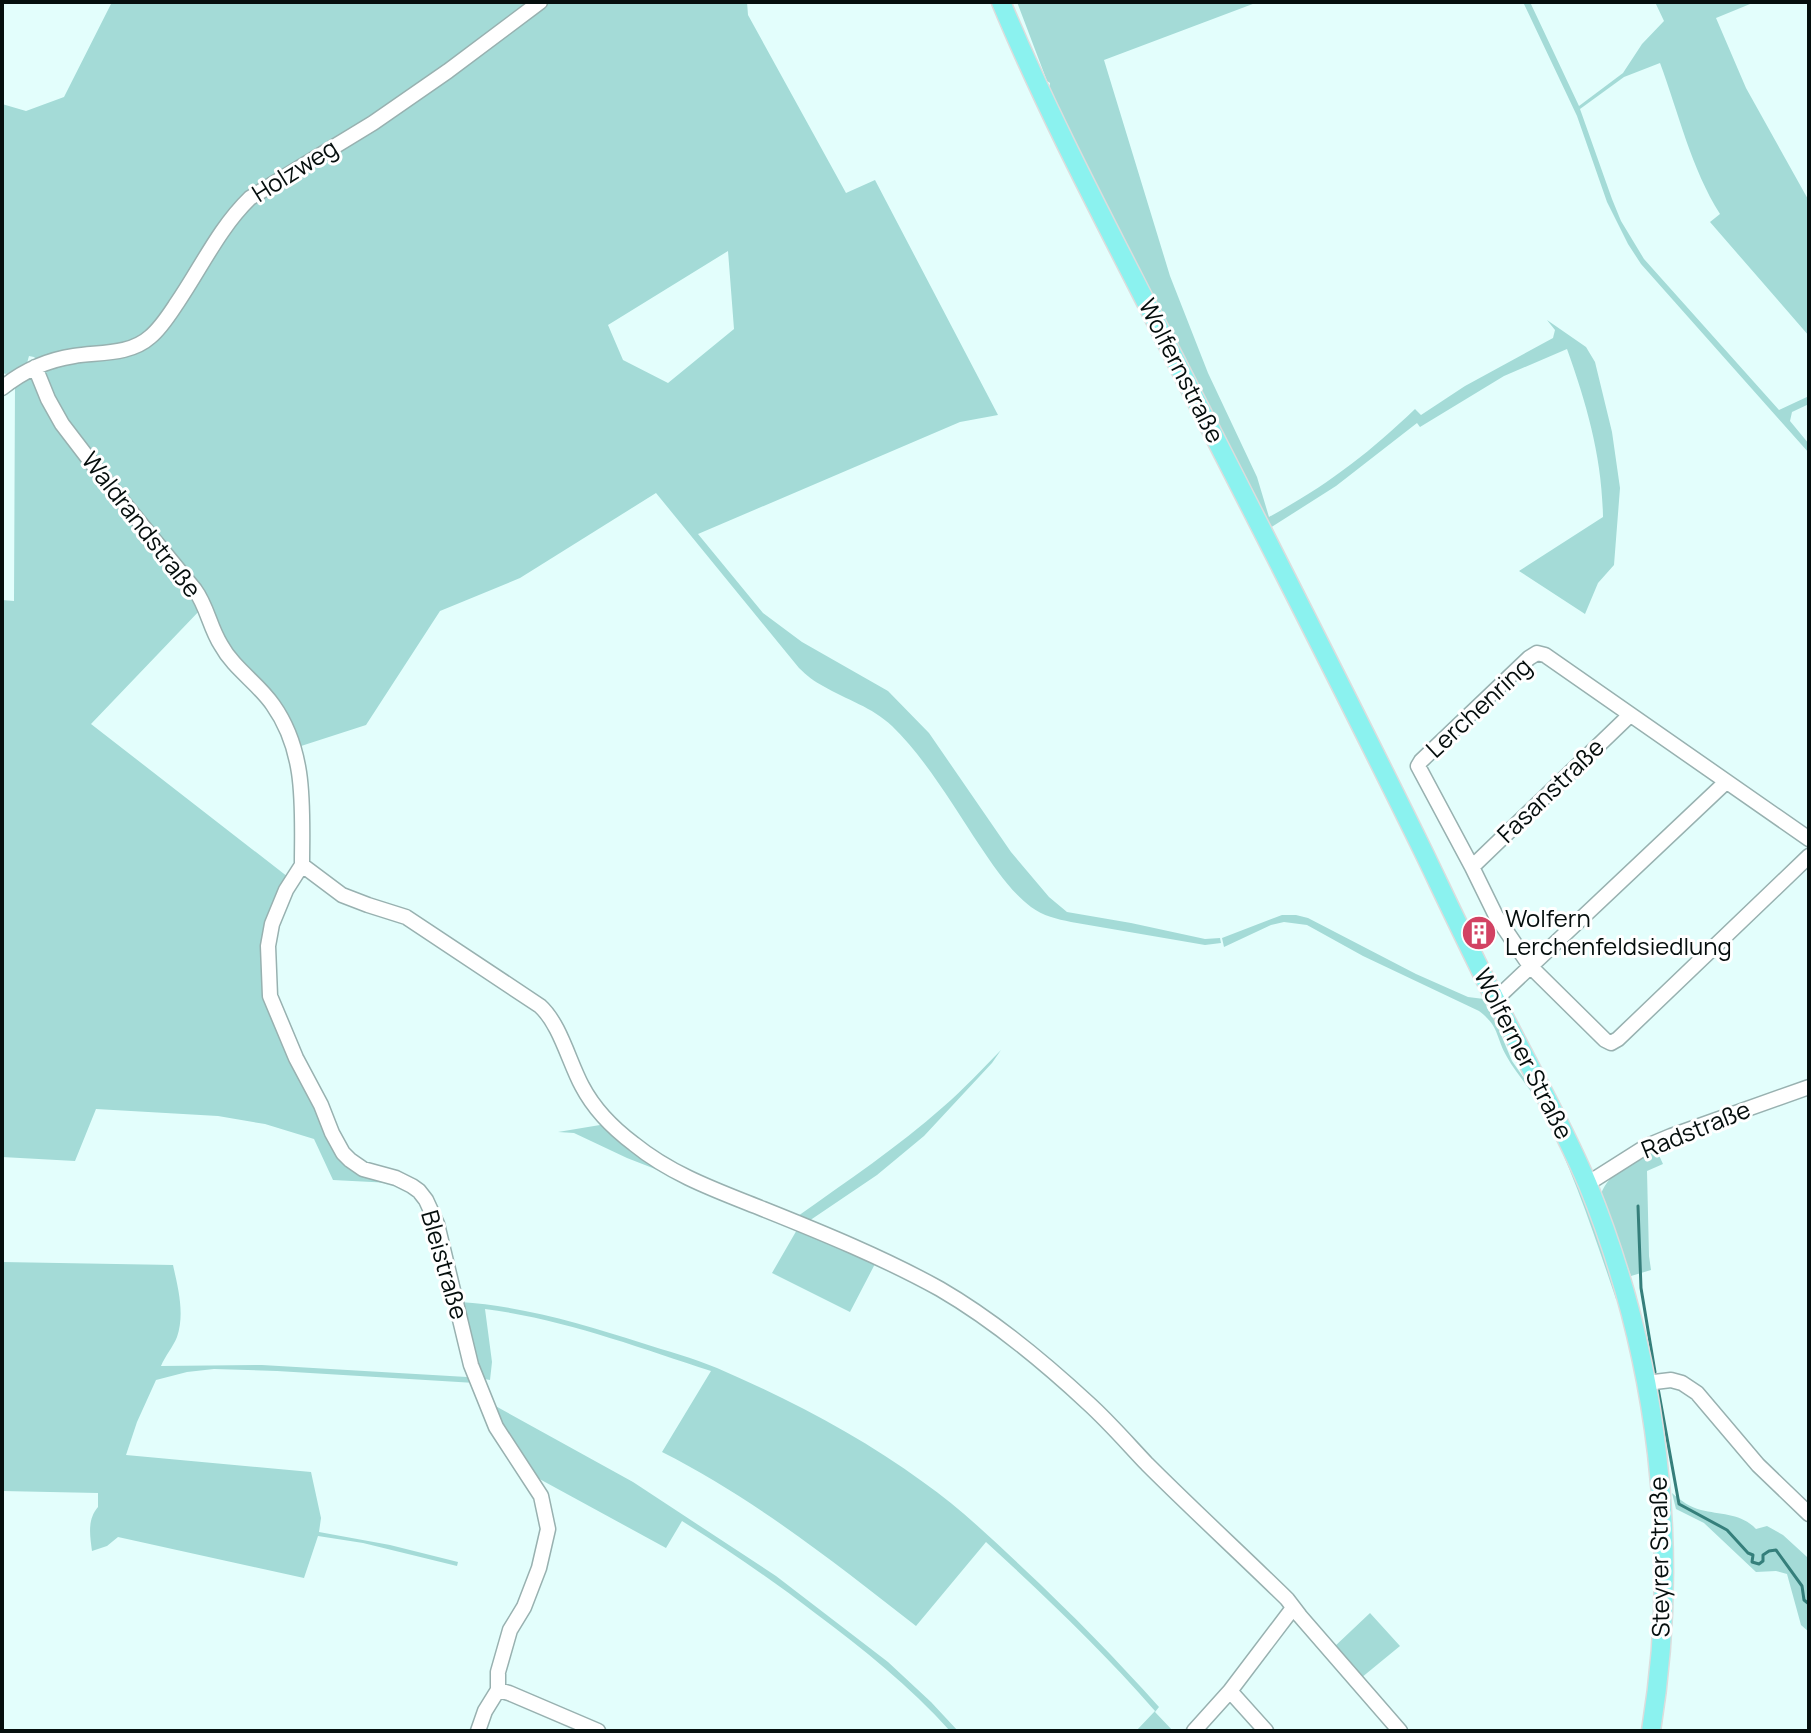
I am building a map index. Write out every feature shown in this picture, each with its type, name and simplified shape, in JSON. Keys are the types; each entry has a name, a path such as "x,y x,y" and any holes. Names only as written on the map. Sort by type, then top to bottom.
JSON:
{"main road":[{"name":"Wolfernstraße","path":"1001,2 1053,119 1367,738"},
{"name":"Wolferner Straße","path":"1367,738 1587,1184 1623,1287 1646,1383"},
{"name":"Steyrer Straße","path":"1646,1383 1659,1469 1664,1547 1661,1646 1651,1731"}],"street":[{"name":"Holzweg","path":"2,388 35,367 72,356 128,348 148,339 178,302 233,214 250,198 373,123 540,2"},
{"name":"Waldrandstraße","path":"35,367 62,424 201,597 220,645 232,662 273,704 292,741 300,776 302,865"},
{"name":"Lerchenring","path":"1809,839 1545,655 1537,653 1418,766 1496,916 1530,966 1611,1043 1809,856"},
{"name":"Fasanstraße","path":"1472,867 1630,715"},
{"path":"1495,1000 1726,782"},
{"path":"302,865 342,895 406,917 540,1006 553,1020 584,1090 606,1119 633,1144 659,1162 688,1178 794,1221 941,1290 1032,1356 1090,1404 1149,1466 1287,1599 1400,1731"},
{"name":"Bleistraße","path":"302,865 286,890 272,924 268,946 270,996 296,1058 343,1153 363,1169 405,1181 419,1191 432,1211 471,1365 496,1427 541,1496 548,1529 539,1568 524,1607 510,1630 498,1672 498,1690"},
{"name":"Radstraße","path":"1587,1184 1647,1146 1809,1087"},
{"path":"1646,1383 1671,1380 1697,1393 1758,1465 1809,1514"},
{"path":"1194,1731 1230,1691 1293,1608"},
{"path":"478,1731 485,1711 498,1690 598,1731"},
{"path":"1230,1691 1266,1731"}],"shaded area":[{"path":"112,2 531,2 369,120 247,197 161,319 134,342 39,362 29,356 27,363 6,374 2,373 2,104 26,111 64,97"},
{"path":"548,2 747,2 748,15 846,193 875,180 998,415 960,422 698,534 763,613 802,642 888,691 929,733 1011,852 1049,897 1067,912 1205,939 1220,938 1221,943 1205,945 1071,922 1045,915 1031,907 997,871 939,784 904,739 876,714 820,684 799,668 656,493 520,578 440,611 366,725 298,747 215,626 65,421 43,374 46,367 55,364 129,354 159,338 237,215","holes":["728,251 734,329 668,383 623,360 608,325"]},
{"path":"1017,2 1258,2 1104,60 1170,276 1208,373 1257,477 1269,517 1346,468 1415,409 1421,415 1465,386 1553,338 1555,330 1547,320 1586,347 1595,362 1612,432 1620,488 1614,565 1598,583 1585,614 1519,571 1603,517 1600,473 1592,432 1567,349 1504,376 1420,427 1417,423 1336,486 1270,528 1049,90 1050,83"},
{"path":"1523,2 1530,2 1579,106 1623,73 1642,44 1664,21 1655,2 1755,2 1716,18 1746,88 1809,201 1809,336 1710,222 1720,214 1693,159 1660,63 1624,77 1580,109 1621,221 1644,259 1779,410 1809,396 1809,404 1792,412 1790,421 1809,444 1809,453 1641,264 1628,244 1607,202 1577,116"},
{"path":"29,375 34,376 202,608 91,724 288,877 269,913 260,948 264,949 265,988 331,1141 409,1190 391,1183 333,1180 314,1139 265,1124 218,1116 96,1109 75,1161 2,1157 2,600 14,601 15,385"},
{"path":"1282,915 1308,918 1416,974 1468,997 1484,999 1512,1061 1545,1108 1586,1198 1618,1295 1616,1299 1564,1155 1538,1102 1507,1057 1491,1022 1479,1011 1363,956 1307,925 1284,922 1271,925 1224,947 1222,938"},
{"path":"1001,1050 924,1136 877,1175 806,1223 798,1216 926,1122"},
{"path":"606,1124 686,1181 574,1133 558,1132"},
{"path":"1656,1149 1663,1164 1647,1171 1651,1270 1631,1276 1601,1194 1616,1173"},
{"path":"798,1228 876,1262 850,1312 772,1273"},
{"path":"2,1262 173,1265 180,1319 177,1337 161,1366 262,1365 467,1377 471,1373 475,1383 277,1371 214,1369 187,1372 156,1380 126,1455 311,1472 321,1518 319,1532 390,1545 458,1562 457,1566 363,1543 318,1536 304,1578 118,1537 107,1546 92,1551 90,1528 98,1507 98,1493 2,1491"},
{"path":"460,1302 507,1307 552,1317 689,1358 771,1392 849,1434 936,1492 987,1535 1059,1602 1126,1671 1159,1707 1155,1712 1173,1731 1136,1731 1155,1711 1073,1624 986,1542 916,1626 762,1511 662,1452 711,1371 571,1327 485,1309 492,1362 490,1380 479,1378"},
{"path":"490,1403 633,1482 776,1576 888,1662 958,1731 950,1731 902,1683 833,1627 766,1577 682,1521 666,1548 534,1476 504,1434"},
{"path":"1672,1493 1697,1509 1737,1517 1756,1529 1767,1526 1783,1535 1809,1559 1809,1632 1801,1625 1787,1574 1756,1572 1704,1523 1676,1509"},
{"path":"1370,1613 1400,1646 1361,1678 1333,1648"}],"waterway":[{"path":"1638,1206 1641,1288 1655,1372"},
{"path":"1658,1388 1679,1504 1727,1530 1753,1555 1752,1562 1759,1564 1763,1561 1763,1555 1776,1550 1802,1586 1804,1600 1809,1604"}],"place":[{"name":"Wolfern Lerchenfeldsiedlung","path":"1479,933"}]}
